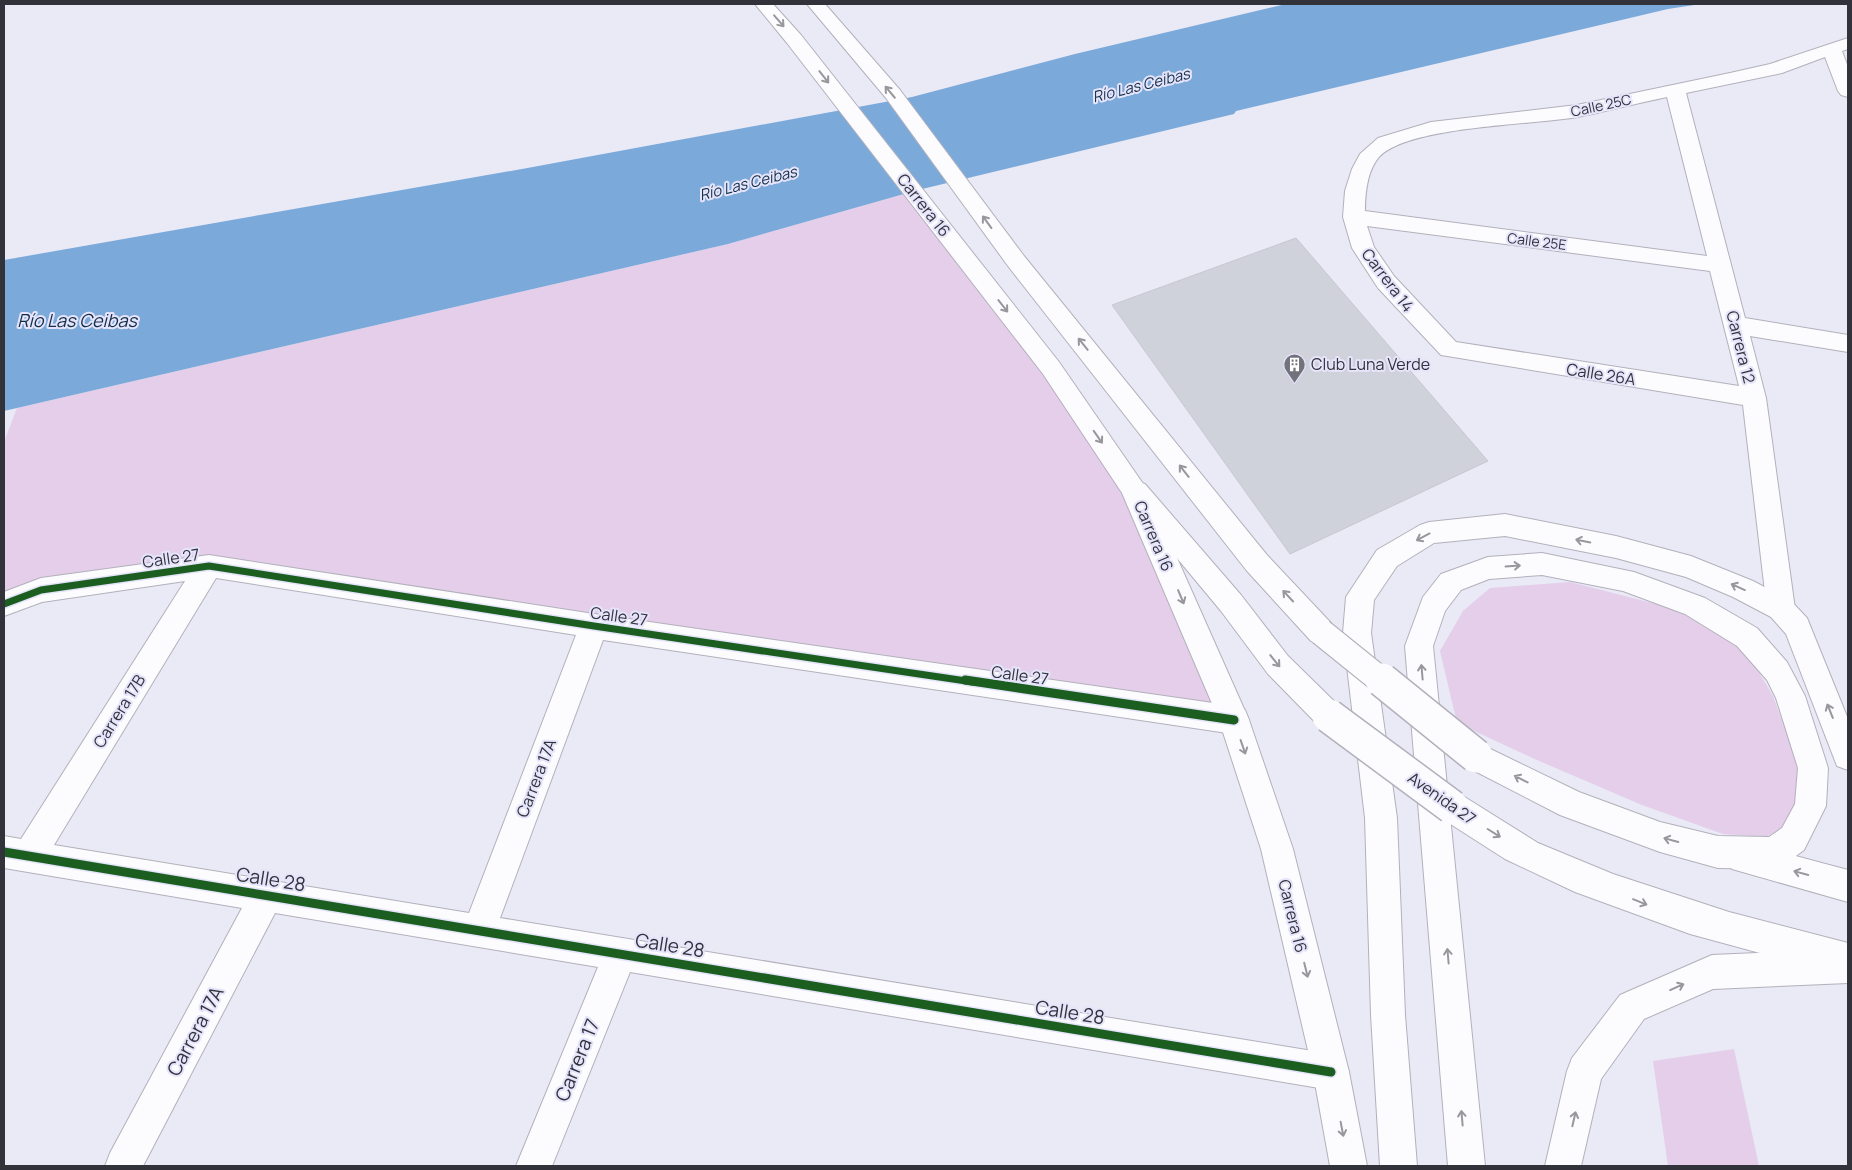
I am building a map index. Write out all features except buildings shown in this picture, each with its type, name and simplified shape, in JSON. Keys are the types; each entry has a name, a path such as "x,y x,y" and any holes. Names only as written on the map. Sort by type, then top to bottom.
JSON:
{"main road":[{"name":"Carrera 16","path":"764,4 794,39 1051,368 1134,488 1234,720 1277,849 1331,1072 1349,1166"},
{"path":"816,4 893,94 1016,261 1257,563 1322,632 1476,756 1571,804 1660,837 1848,886"},
{"path":"1840,47 1848,91"},
{"name":"Calle 25C","path":"1362,168 1370,154 1385,142 1431,128 1577,111 1775,69 1840,47"},
{"name":"Carrera 12","path":"1675,89 1754,398 1781,609"},
{"name":"Carrera 14","path":"1362,168 1355,191 1354,217 1362,248 1386,282 1449,349"},
{"name":"Calle 25E","path":"1354,217 1720,265"},
{"path":"1735,325 1848,343"},
{"name":"Calle 26A","path":"1449,349 1754,398"},
{"name":"Avenida 27","path":"1134,488 1231,603 1278,665 1329,716 1452,807 1535,858 1650,906 1758,938 1848,960"},
{"path":"1398,1166 1388,1015 1381,818 1357,633 1360,597 1387,558 1429,533 1505,526 1616,547 1691,567 1743,589 1781,609 1798,627 1848,756"},
{"path":"1466,1166 1419,646 1433,605 1452,582 1488,568 1542,564 1624,580 1695,606 1747,637 1776,671 1790,696 1813,768 1810,806 1793,839 1774,853 1718,852"},
{"name":"Calle 27","path":"4,604 41,590 209,566 594,626 1234,720"},
{"name":"Carrera 17B","path":"16,854 209,566"},
{"name":"Carrera 17A","path":"479,930 594,626"},
{"name":"Calle 28","path":"16,854 1331,1072"},
{"name":"Carrera 17A","path":"123,1166 267,895"},
{"name":"Carrera 17","path":"534,1166 620,954"},
{"path":"1563,1166 1585,1071 1632,1007 1712,972 1848,966"}],"shaded area":[{"path":"918,190 1133,488 1234,720 204,564 41,590 4,604 4,442 17,408 728,244"},
{"path":"1570,582 1660,605 1703,622 1744,647 1773,696 1797,762 1799,819 1766,837 1723,834 1642,805 1457,723 1440,651 1463,611 1490,588"},
{"path":"1734,1049 1759,1166 1668,1166 1653,1061"}],"water":[{"name":"Río Las Ceibas","path":"1286,4 1701,4 1668,9 1236,111 1234,114 918,190 728,244 4,411 4,260 522,169 912,97 1075,54"}],"cycle path":[{"path":"4,604 41,590 209,566 594,626 1234,720"},
{"path":"4,852 1331,1072"}],"place":[{"name":"Club Luna Verde","path":"1295,383"}]}
